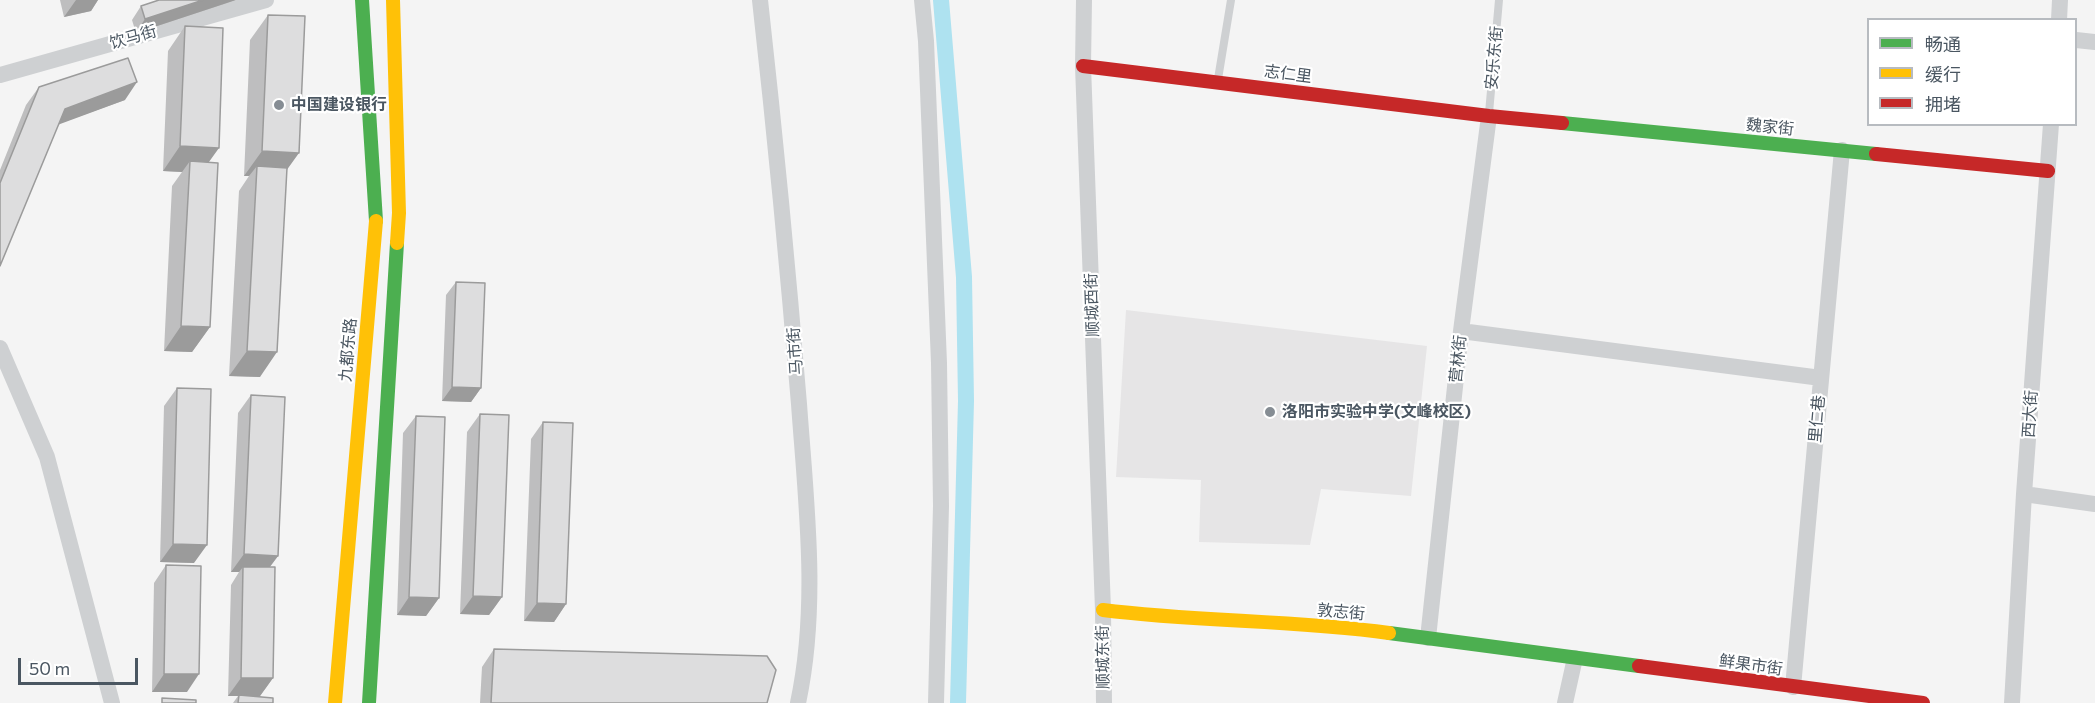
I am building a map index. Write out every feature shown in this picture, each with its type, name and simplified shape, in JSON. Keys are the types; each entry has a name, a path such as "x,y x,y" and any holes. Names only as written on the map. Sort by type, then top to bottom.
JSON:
{"main road":[{"name":"九都东路","path":"335,703 376,213 362,0"},
{"path":"369,703 399,213 393,0"},
{"name":"志仁里","path":"1083,66 1489,116"},
{"name":"魏家街","path":"1489,116 2048,171"},
{"name":"敦志街","path":"1103,610 1158,616 1354,628 1575,658"},
{"name":"鲜果市街","path":"1575,658 1923,703"}],"street":[{"name":"饮马街","path":"0,75 266,0"},
{"name":"马市街","path":"760,0 788,261 807,512 810,620 798,703"},
{"path":"922,0 926,41 939,363 941,506 936,703"},
{"name":"顺城西街","path":"1084,0 1083,66 1103,610"},
{"path":"2059,18 2060,0"},
{"path":"2077,40 2095,42"},
{"name":"营林街","path":"1428,638 1461,331 1489,116"},
{"name":"西大街","path":"2012,703 2024,494 2051,126"},
{"name":"里仁巷","path":"1793,687 1842,150"},
{"path":"1461,331 1821,378"},
{"path":"0,348 47,457 112,703"},
{"path":"2024,494 2095,504"},
{"name":"顺城东街","path":"1103,610 1104,703"},
{"path":"1566,703 1575,658"}],"lane":[{"path":"1217,82 1232,0"},
{"name":"安乐东街","path":"1489,116 1499,0"}],"shaded area":[{"name":"洛阳市实验中学(文峰校区)","path":"1126,310 1427,346 1411,496 1321,489 1310,545 1199,542 1201,480 1116,477"}],"building":[{"path":"159,0 203,0 145,19 141,6"},
{"path":"268,15 305,16 299,153 262,151"},
{"path":"185,26 223,28 219,148 180,146"},
{"path":"128,58 137,82 65,109 0,266 0,183 39,87"},
{"path":"190,161 218,163 210,327 181,326"},
{"path":"257,166 287,168 277,352 247,351"},
{"path":"456,282 485,283 481,388 452,387"},
{"path":"177,388 211,389 207,545 173,544"},
{"path":"251,395 285,397 278,556 244,554"},
{"path":"480,414 509,415 502,597 473,596"},
{"path":"416,416 445,417 439,598 409,597"},
{"path":"543,422 573,423 566,604 537,603"},
{"path":"166,565 201,566 199,674 164,674"},
{"path":"243,567 275,567 273,678 241,678"},
{"path":"494,649 767,656 776,670 767,703 491,703"},
{"path":"239,695 273,698 273,703 238,703"},
{"path":"162,698 196,700 196,703 162,703"}],"waterway":[{"path":"941,0 964,277 966,401 958,703"}],"traffic: fast":[{"path":"362,0 376,221"},
{"path":"1562,123 1876,154"},
{"path":"369,703 397,243"},
{"path":"1389,633 1639,666"}],"traffic: slow":[{"path":"393,0 399,213 397,243"},
{"path":"335,703 376,221"},
{"path":"1103,610 1389,633"}],"traffic: jam":[{"path":"1083,66 1562,123"},
{"path":"1876,154 2048,171"},
{"path":"1639,666 1923,703"}],"place":[{"name":"中国建设银行","path":"279,105"},
{"name":"洛阳市实验中学(文峰校区)","path":"1270,412"}]}
